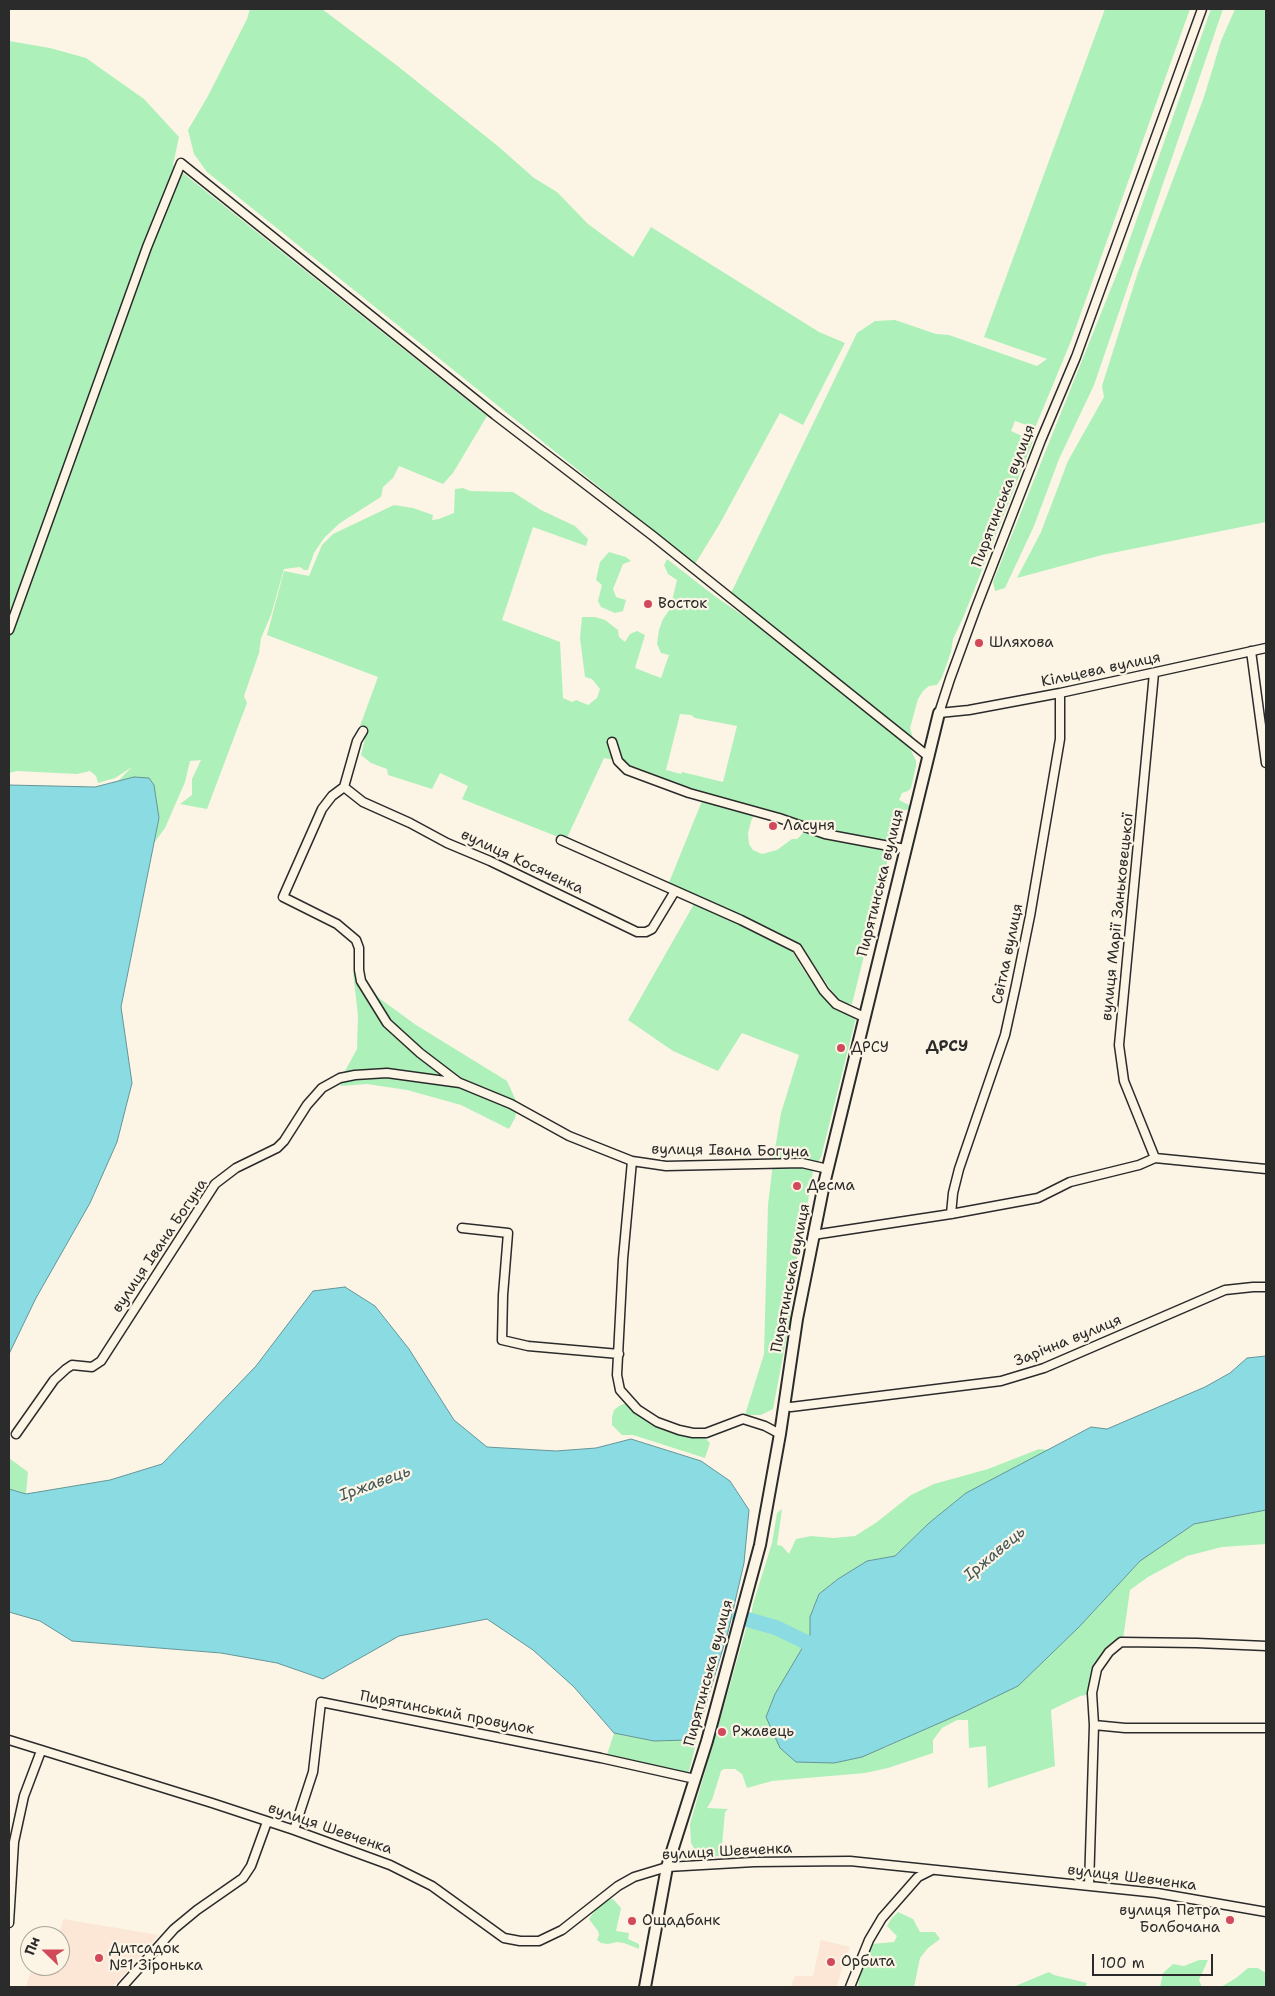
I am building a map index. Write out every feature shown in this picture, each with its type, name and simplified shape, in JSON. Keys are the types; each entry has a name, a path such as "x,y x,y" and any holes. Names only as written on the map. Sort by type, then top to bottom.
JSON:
{"main road":[{"name":"Пирятинська вулиця","path":"645,1987 667,1867 695,1779 760,1545 780,1434 796,1319 813,1235 864,1017 939,713"}],"street":[{"name":"Пирятинська вулиця","path":"939,713 976,608 1041,440 1076,357 1202,9"},
{"path":"9,630 147,248 182,163 495,415 652,536 929,757"},
{"name":"Кільцева вулиця","path":"939,713 969,710 1060,693 1266,648"},
{"path":"1251,651 1266,763"},
{"name":"вулиця Марії Заньковецької","path":"1154,673 1119,1045 1124,1081 1156,1158"},
{"name":"Світла вулиця","path":"951,1214 953,1194 959,1169 1005,1035 1016,985 1030,916 1060,739 1060,693"},
{"path":"344,787 357,741 362,731"},
{"path":"612,742 618,761 627,770 689,793 780,818 825,834 905,849"},
{"name":"вулиця Косяченка","path":"344,787 363,802 637,932 646,932 652,929 675,892"},
{"name":"вулиця Івана Богуна","path":"344,787 332,796 322,809 283,897 337,924 356,940 359,948 361,981 387,1023 420,1053 460,1083 511,1104 569,1136 632,1161 666,1166 802,1163 828,1169"},
{"path":"561,840 741,920 797,948 824,991 836,1004 864,1017"},
{"name":"вулиця Івана Богуна","path":"16,1434 54,1380 66,1368 72,1365 92,1367 101,1361 215,1184 236,1168 277,1148 284,1142 306,1105 322,1088 340,1078 374,1073 387,1073 460,1083"},
{"path":"813,1235 951,1214 1038,1198 1070,1182 1139,1165 1156,1158 1266,1169"},
{"name":"вулиця Івана Богуна","path":"632,1161 623,1259 617,1375 620,1390 637,1409 657,1422 680,1430 699,1433 706,1432 743,1419 765,1426 780,1434"},
{"path":"462,1228 508,1233 503,1295 502,1340 528,1346 619,1354"},
{"name":"Зарічна вулиця","path":"784,1406 791,1407 1001,1381 1044,1368 1225,1290 1266,1287"},
{"path":"1089,1886 1094,1725 1092,1693 1096,1669 1109,1652 1121,1642 1266,1646"},
{"name":"Пирятинський провулок","path":"294,1830 313,1772 321,1702 582,1754 695,1779"},
{"path":"1094,1725 1125,1728 1266,1728"},
{"name":"вулиця Шевченка","path":"9,1740 294,1830 390,1865 432,1886 504,1938 520,1941 539,1941 562,1930 618,1886 634,1877 667,1867 754,1862 850,1861 1166,1894 1266,1912"},
{"path":"9,1922 14,1842 24,1796 41,1751"},
{"path":"122,1987 174,1929 196,1910 244,1878 251,1866 267,1822"},
{"path":"850,1987 869,1940 882,1918 918,1877 932,1870"}],"shaded area":[{"name":"Дитсадок №1 Зіронька","path":"63,1919 159,1935 113,1987 26,1987 29,1976 70,1976 70,1926 61,1926"},
{"path":"821,1940 850,1947 836,1987 791,1986 795,1976 813,1976"}],"green space":[{"path":"250,9 322,9 395,64 499,147 534,178 557,192 588,224 633,257 651,227 819,332 845,343 803,425 780,413 719,525 695,564 207,172 194,154 188,130 208,96 247,19"},
{"path":"1105,9 1190,9 1071,341 1035,428 1015,421 1011,431 1033,441 953,639 951,652 942,677 937,685 929,686 923,691 918,699 910,728 913,738 910,748 916,761 916,766 911,788 902,793 899,800 909,805 909,809 903,811 894,843 856,839 758,812 627,769 619,761 604,758 566,840 462,799 468,786 440,773 432,789 388,775 387,769 371,763 361,755 365,739 357,734 378,677 267,635 284,571 309,576 322,545 333,534 394,505 413,508 433,515 432,520 439,519 454,513 455,489 513,492 541,510 575,526 588,539 586,546 533,527 502,620 560,642 563,698 572,702 576,700 588,705 597,698 600,689 592,679 585,677 580,638 582,617 595,617 605,620 618,630 619,637 625,642 630,634 637,631 645,635 635,668 661,678 669,655 661,653 657,644 659,630 663,619 670,609 677,580 668,574 664,565 667,559 748,619 753,611 731,593 857,333 875,321 895,320 936,334 949,335 1037,366 1047,359 984,337","holes":["680,714 691,715 695,718 737,726 723,782 666,770"]},
{"path":"1211,9 1223,9 1094,385 1059,459 1034,526 1005,588 995,591 993,582 1122,261"},
{"path":"1235,9 1266,9 1266,522 1102,555 1017,578 1041,532 1068,461 1104,397 1102,386 1138,272 1204,97 1221,41"},
{"path":"9,41 50,48 86,58 144,99 179,137 173,165 487,416 453,473 443,484 399,466 393,478 383,487 381,497 340,523 324,538 314,553 308,570 300,567 284,569 244,696 247,703 207,809 180,804 192,795 192,779 201,760 190,761 185,782 165,828 154,843 159,817 134,777 116,783 132,767 115,778 98,783 96,776 90,771 77,774 17,771 9,773"},
{"path":"609,552 626,557 631,561 623,564 613,589 616,597 626,600 623,611 615,613 601,607 598,601 602,585 596,580 600,562"},
{"path":"702,801 754,815 748,833 749,844 753,850 762,854 777,850 792,839 797,839 806,830 888,850 888,859 852,1004 843,1003 836,997 801,947 689,892 668,885"},
{"path":"694,904 790,948 805,972 831,1006 856,1018 821,1157 813,1171 801,1244 795,1266 790,1319 773,1409 761,1415 745,1415 764,1354 768,1205 774,1155 781,1113 799,1055 742,1033 718,1071 673,1051 628,1020"},
{"path":"353,972 361,973 379,998 416,1025 507,1081 518,1105 515,1118 509,1129 461,1105 407,1090 367,1084 341,1086 338,1078 345,1071 357,1049 358,1016"},
{"path":"626,1403 634,1412 655,1425 679,1433 705,1438 710,1443 705,1458 633,1435 622,1435 612,1425 612,1417 614,1410"},
{"path":"1039,1449 1049,1450 966,1493 929,1523 895,1556 867,1561 838,1579 819,1594 810,1617 810,1635 775,1694 884,1748 1018,1686 1079,1627 1140,1561 1194,1524 1266,1510 1266,1544 1222,1547 1187,1556 1148,1577 1130,1590 1122,1646 1111,1653 1099,1670 1097,1693 1080,1696 1051,1710 1055,1766 988,1788 986,1746 969,1748 968,1720 957,1720 942,1728 933,1740 933,1753 888,1768 865,1773 772,1781 747,1788 742,1774 735,1769 724,1769 721,1771 712,1800 707,1808 728,1809 725,1812 721,1856 704,1857 695,1850 691,1843 690,1824 748,1622 768,1628 772,1624 751,1616 772,1543 777,1513 782,1509 777,1545 782,1546 789,1554 796,1539 811,1536 833,1538 855,1536 877,1522 911,1495 934,1484 988,1469"},
{"path":"9,1458 28,1472 26,1494 9,1489"},
{"path":"614,1733 654,1741 687,1740 696,1737 697,1740 688,1775 606,1758"},
{"path":"613,1899 621,1908 616,1931 629,1933 628,1939 639,1944 639,1949 624,1943 608,1944 597,1940 598,1931 589,1919 600,1904 606,1900"},
{"path":"898,1912 913,1919 920,1932 935,1932 940,1939 928,1948 920,1958 914,1987 858,1987 860,1975 872,1944 894,1942 897,1936 887,1926"},
{"path":"1199,1960 1208,1960 1199,1980 1202,1987 1160,1987 1163,1973 1173,1964 1184,1966"},
{"path":"1248,1968 1258,1968 1266,1973 1266,1987 1221,1987 1236,1978"},
{"path":"1049,1972 1087,1983 1085,1987 1013,1987"}],"water":[{"path":"134,777 149,778 154,785 159,818 121,1007 132,1083 117,1142 90,1203 36,1298 9,1354 9,785 95,787"},
{"path":"345,1287 375,1306 409,1349 454,1420 487,1447 556,1451 596,1448 631,1439 701,1461 730,1481 749,1510 744,1563 728,1632 696,1737 687,1740 654,1741 614,1733 574,1687 533,1650 487,1619 399,1636 323,1679 277,1663 221,1653 72,1641 40,1621 9,1612 9,1489 26,1494 110,1480 162,1464 256,1366 313,1291"},
{"path":"1266,1356 1266,1510 1194,1524 1140,1561 1079,1627 1018,1686 862,1757 834,1763 796,1762 780,1748 766,1717 775,1694 810,1635 810,1617 819,1594 838,1579 867,1561 895,1556 929,1523 966,1493 1091,1427 1107,1429 1205,1387 1230,1373 1247,1358"}],"waterway":[{"name":"Іржавець","path":"739,1617 777,1628 824,1651"}],"place":[{"name":"Восток","path":"648,604"},
{"name":"Шляхова","path":"979,643"},
{"name":"Ласуня","path":"773,826"},
{"name":"ДРСУ","path":"841,1048"},
{"name":"Десма","path":"797,1186"},
{"name":"Ржавець","path":"722,1732"},
{"name":"вулиця Петра Болбочана","path":"1230,1920"},
{"name":"Ощадбанк","path":"632,1921"},
{"name":"Дитсадок №1 Зіронька","path":"99,1958"},
{"name":"Орбита","path":"831,1962"}],"district":[{"name":"ДРСУ","path":"947,1047"}]}
